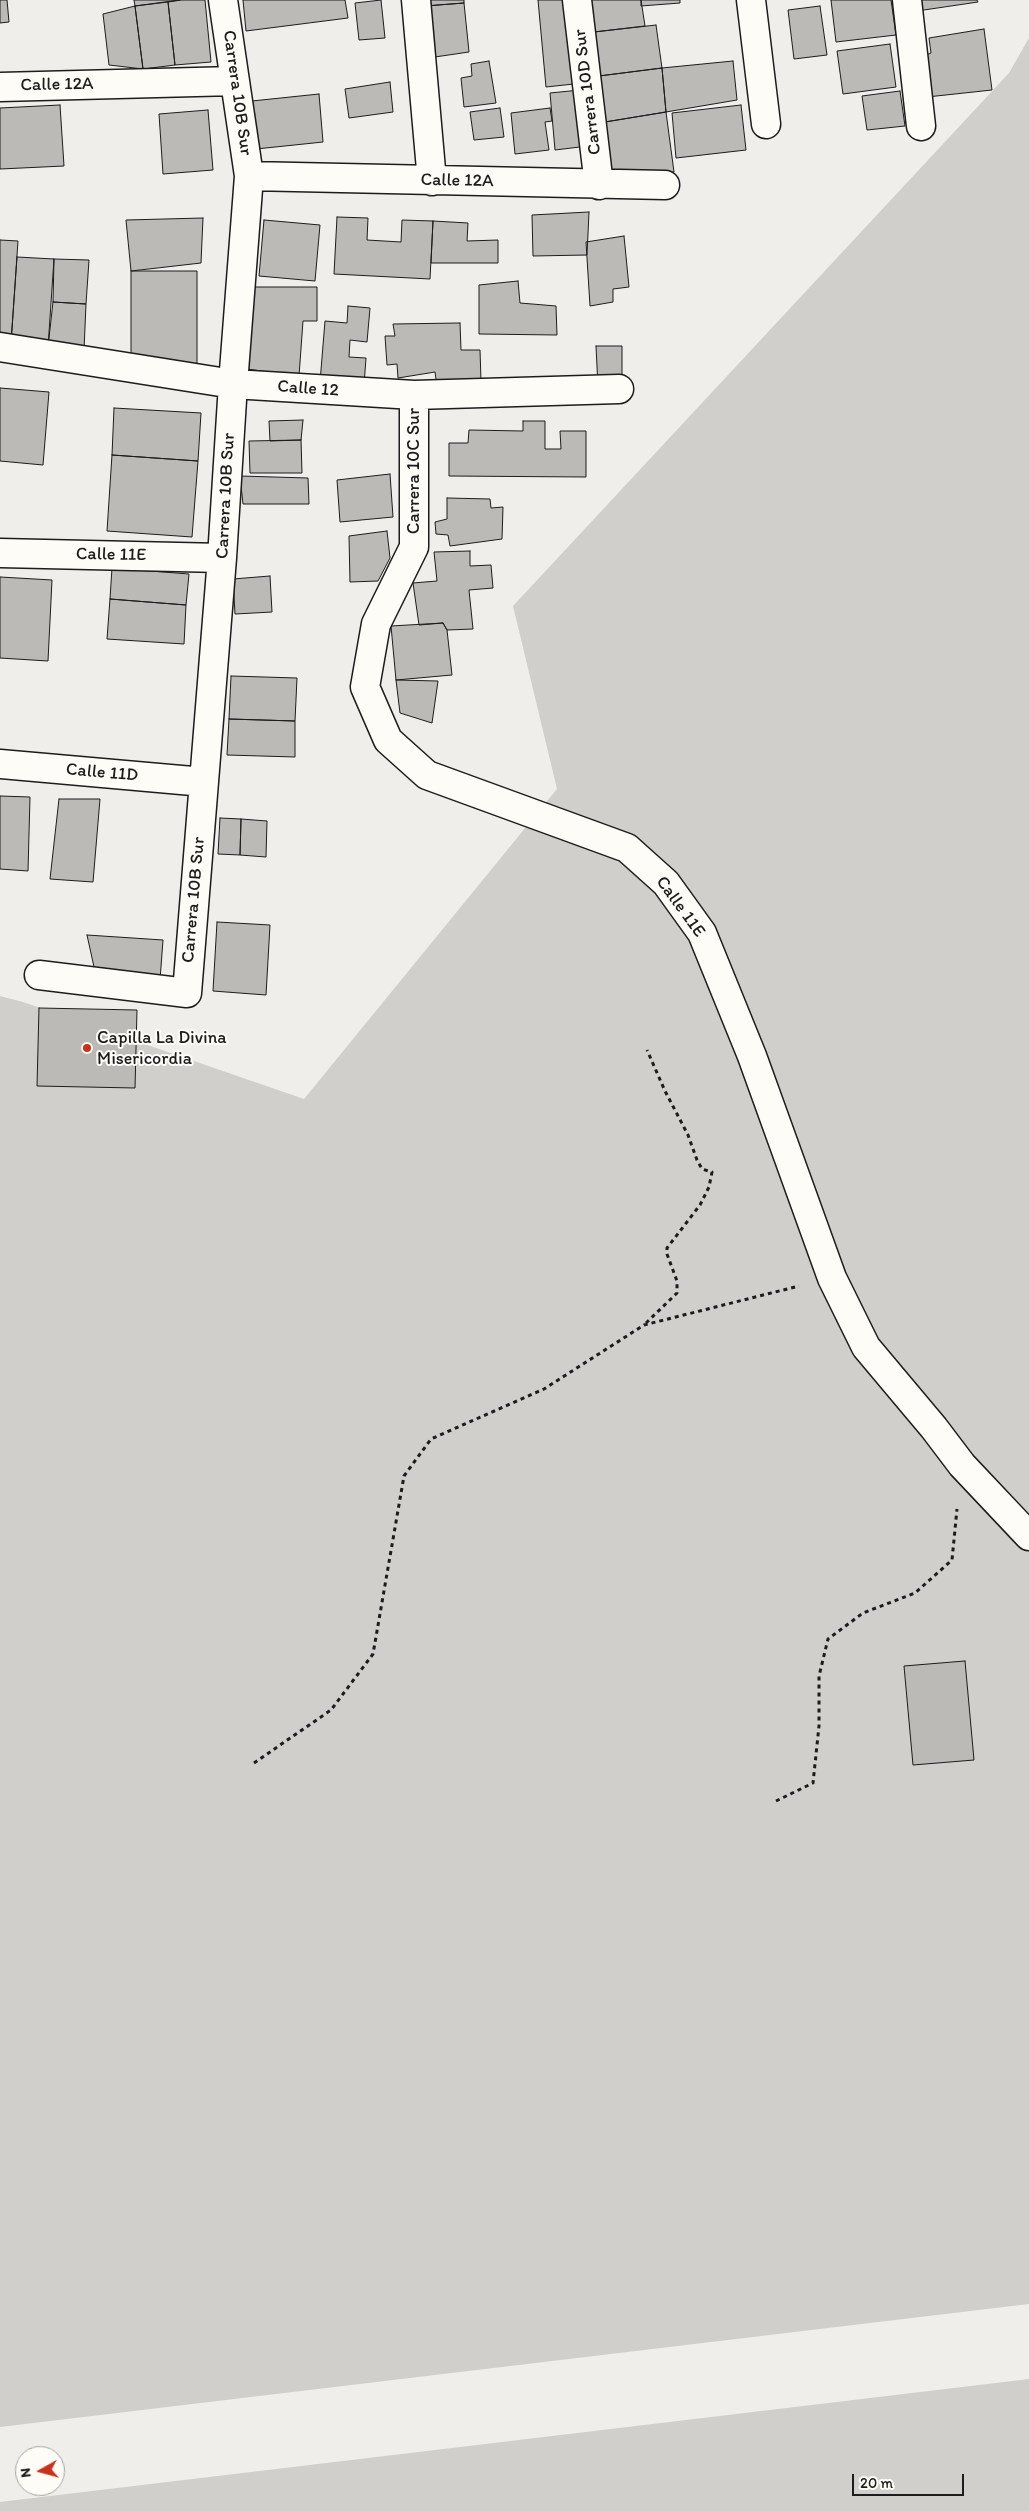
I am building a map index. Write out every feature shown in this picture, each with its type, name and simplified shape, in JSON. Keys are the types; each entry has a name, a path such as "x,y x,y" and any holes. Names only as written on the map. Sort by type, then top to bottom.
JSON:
{"street":[{"name":"Carrera 10B Sur","path":"39,975 187,993 222,558 232,384 249,176 223,0"},
{"path":"416,0 432,181"},
{"name":"Carrera 10D Sur","path":"577,0 599,185"},
{"path":"751,0 766,124"},
{"path":"907,0 921,126"},
{"name":"Calle 12A","path":"0,87 235,81"},
{"name":"Calle 12A","path":"249,176 665,185"},
{"name":"Calle 12","path":"0,347 232,384 414,395 619,389"},
{"name":"Carrera 10C Sur","path":"365,688 376,624 414,547 414,395"},
{"name":"Calle 11E","path":"0,553 222,558"},
{"name":"Calle 11E","path":"365,688 388,740 428,775 627,848 666,882 702,933 752,1056 832,1278 866,1347 934,1428 962,1465 1029,1536"},
{"name":"Calle 11D","path":"0,764 204,782"}],"path":[{"path":"254,1763 331,1710 373,1654 404,1476 431,1439 544,1389 644,1325 677,1293 677,1281 667,1254 667,1248 700,1206 709,1187 712,1172 702,1169 697,1160 688,1134 665,1091 647,1050"},
{"path":"644,1325 832,1278"},
{"path":"776,1801 812,1783 819,1726 819,1676 828,1639 863,1613 915,1593 952,1560 962,1465"}],"shaded area":[{"path":"1029,38 1029,2304 0,2427 0,996 23,1002 304,1099 557,789 513,606 1009,73"},
{"path":"1029,2379 1029,2511 0,2511 0,2502 65,2496 65,2494"}],"building":[{"path":"0,0 7,0 9,22 0,23"},
{"path":"134,0 180,0 135,6"},
{"path":"205,0 211,62 175,65 168,2"},
{"path":"243,0 345,0 348,18 246,31"},
{"path":"381,0 385,38 359,40 355,3"},
{"path":"424,0 464,0 464,3 425,6"},
{"path":"538,0 572,0 583,83 546,87"},
{"path":"590,0 641,0 645,26 594,32"},
{"path":"641,0 680,0 680,3 641,6"},
{"path":"831,0 891,0 896,35 836,42"},
{"path":"915,0 977,0 978,2 917,11"},
{"path":"168,2 175,65 143,69 135,6"},
{"path":"464,3 469,52 428,58 425,6"},
{"path":"135,6 143,69 109,65 103,14"},
{"path":"820,6 827,55 794,59 788,10"},
{"path":"656,25 662,68 599,76 594,32"},
{"path":"984,29 992,90 927,97 922,57 931,53 929,38"},
{"path":"890,44 896,87 843,94 837,51"},
{"path":"489,61 496,103 464,107 461,78 472,76 471,64"},
{"path":"733,61 737,100 666,112 662,68"},
{"path":"662,68 666,112 605,122 599,76"},
{"path":"390,82 393,112 349,118 345,89"},
{"path":"580,90 588,146 555,150 550,93"},
{"path":"900,91 905,126 867,130 862,96"},
{"path":"319,94 323,142 256,149 252,101"},
{"path":"60,105 64,166 0,169 0,108"},
{"path":"741,105 746,150 676,158 672,113"},
{"path":"500,108 504,137 474,140 470,112"},
{"path":"550,108 552,121 545,122 549,150 515,154 511,113"},
{"path":"208,110 213,170 163,174 159,114"},
{"path":"666,112 674,172 610,178 605,122"},
{"path":"589,212 587,255 533,256 532,215"},
{"path":"337,217 368,218 367,240 401,242 402,220 433,221 430,279 334,274"},
{"path":"203,218 201,263 131,271 126,220"},
{"path":"264,220 320,225 315,281 259,276"},
{"path":"433,221 468,223 467,241 498,240 498,263 431,263"},
{"path":"624,236 629,287 613,289 613,302 590,306 586,242"},
{"path":"0,240 18,241 11,343 0,340"},
{"path":"17,257 54,259 48,347 11,343"},
{"path":"54,259 89,260 86,304 53,302"},
{"path":"131,271 197,271 197,364 131,364"},
{"path":"518,281 520,303 556,306 557,335 479,334 479,285"},
{"path":"251,287 317,287 317,321 303,321 299,376 247,369"},
{"path":"53,302 86,304 84,350 48,347"},
{"path":"348,306 370,308 367,342 350,340 349,357 366,358 364,385 320,382 325,321 347,323"},
{"path":"460,323 461,350 480,350 481,381 437,386 435,372 398,378 397,364 387,365 385,336 395,336 393,324"},
{"path":"596,346 622,346 622,385 598,387"},
{"path":"0,388 49,392 43,465 0,461"},
{"path":"114,408 201,413 198,461 112,455"},
{"path":"303,420 301,440 270,441 269,421"},
{"path":"523,421 545,421 545,449 561,449 560,431 586,431 586,477 449,476 449,443 468,443 469,430 523,431"},
{"path":"301,440 302,473 250,473 249,441"},
{"path":"112,455 198,461 192,537 107,531"},
{"path":"390,474 393,517 340,522 337,480"},
{"path":"240,476 308,478 309,504 243,504"},
{"path":"447,498 490,499 491,508 503,507 502,539 450,546 448,535 436,534 435,522 447,519"},
{"path":"387,531 390,558 378,581 350,582 349,536"},
{"path":"470,551 470,566 491,565 493,588 469,590 473,629 447,630 443,623 419,625 413,583 437,581 434,552"},
{"path":"112,568 189,574 186,605 110,599"},
{"path":"270,576 272,612 235,614 233,579"},
{"path":"0,577 52,580 48,661 0,658"},
{"path":"110,599 186,605 184,644 107,639"},
{"path":"443,623 447,630 452,675 396,680 391,626"},
{"path":"231,676 297,678 295,721 229,719"},
{"path":"396,680 438,681 432,723 400,713"},
{"path":"229,719 295,721 295,757 227,755"},
{"path":"0,796 30,797 28,871 0,869"},
{"path":"59,799 100,799 93,882 50,879"},
{"path":"220,818 241,819 240,855 218,854"},
{"path":"241,819 267,821 266,857 240,855"},
{"path":"217,922 270,925 266,995 213,991"},
{"path":"87,935 163,940 160,980 96,976"},
{"name":"Capilla La Divina Misericordia","path":"39,1008 137,1010 135,1088 37,1086"},
{"path":"965,1661 974,1760 913,1765 904,1666"}],"place":[{"name":"Capilla La Divina Misericordia","path":"87,1048"}]}
